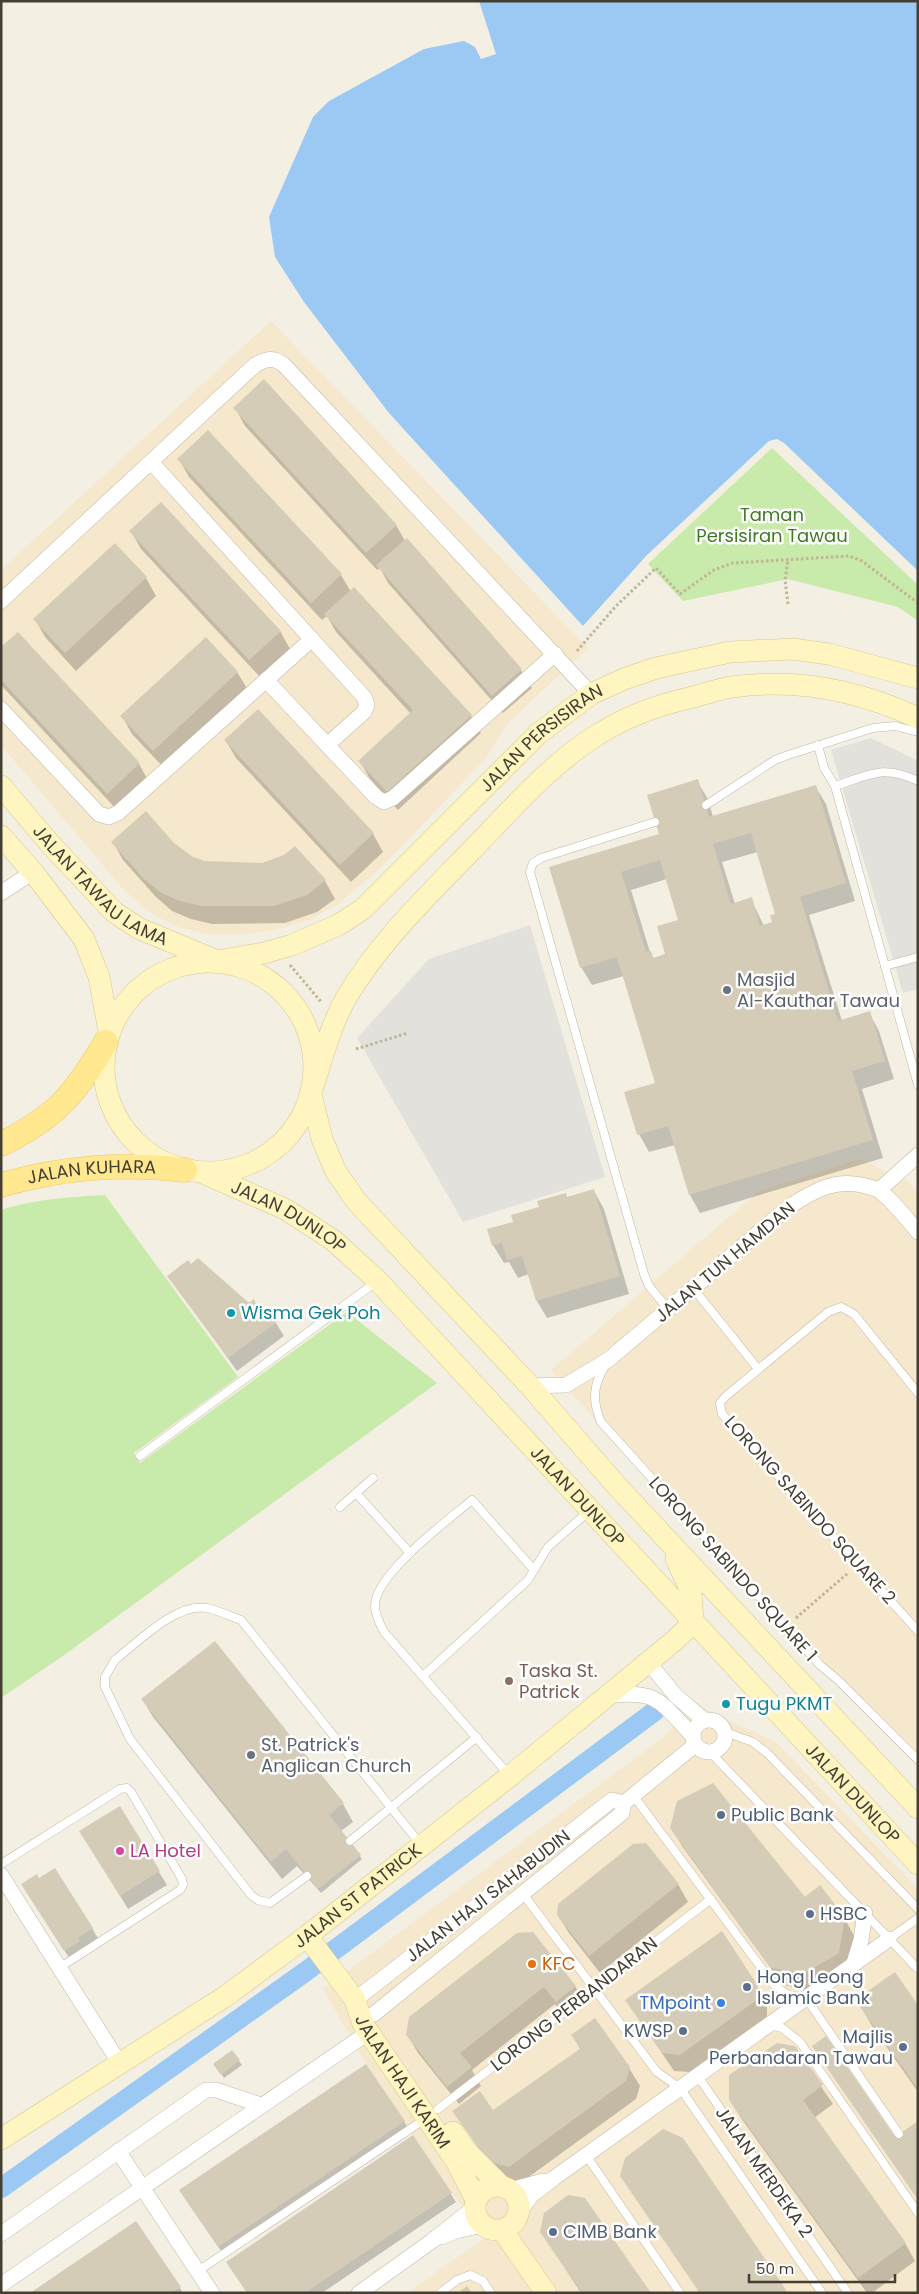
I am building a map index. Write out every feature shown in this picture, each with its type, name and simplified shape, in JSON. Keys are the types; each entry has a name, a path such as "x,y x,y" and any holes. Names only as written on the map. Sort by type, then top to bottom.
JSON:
{"main road":[{"name":"JALAN PERSISIRAN","path":"107,1037 126,1001 151,978 183,964 217,961 264,953 300,942 338,925 363,909 382,892 516,754 563,713 591,694 624,679 656,668 730,652 792,649 829,654 918,678"},
{"name":"JALAN PERSISIRAN","path":"194,1172 232,1171 259,1161 282,1144 300,1121 330,1032 346,999 382,948 452,871 530,791 566,758 604,731 642,712 669,703 739,686 778,685 819,688 857,695 918,718"},
{"name":"JALAN TAWAU LAMA","path":"1,786 52,846 114,912 138,928 217,961"},
{"name":"JALAN TAWAU LAMA","path":"1,836 33,872 84,939 98,977 107,1037"},
{"path":"217,961 251,970 280,989 302,1016 313,1049 312,1089"},
{"path":"1,1144 45,1120 69,1098 107,1037"},
{"name":"JALAN DUNLOP","path":"107,1037 103,1075 111,1108 129,1136 154,1158 194,1172 285,1210 333,1240 378,1281 918,1864"},
{"name":"JALAN DUNLOP","path":"312,1089 322,1139 336,1172 357,1202 530,1386 657,1529 918,1808"},
{"name":"JALAN KUHARA","path":"1,1185 67,1169 146,1166 194,1172"},
{"path":"657,1529 687,1578 691,1591 693,1623"},
{"name":"JALAN ST PATRICK","path":"1,2139 226,1996 307,1936 510,1776 693,1623"},
{"path":"868,1755 918,1786"},
{"name":"JALAN HAJI KARIM","path":"307,1936 371,2023 432,2114 465,2175 495,2216 518,2199 467,2152 432,2114"},
{"path":"505,2188 486,2188 495,2216 544,2290"}],"street":[{"path":"1,601 255,365 272,358 279,361 591,694"},
{"path":"151,462 364,697 367,705 364,712 327,745"},
{"path":"1,709 99,814 109,817 118,813 312,639"},
{"path":"266,680 376,797 384,802 388,801 555,654"},
{"path":"1,893 33,872"},
{"path":"879,1190 918,1155"},
{"name":"JALAN TUN HAMDAN","path":"530,1386 566,1385 608,1360 790,1206 813,1191 834,1183 856,1184 879,1190 894,1203 918,1232"},
{"path":"648,1662 676,1696 704,1720"},
{"path":"607,1696 640,1694 661,1702 693,1740 704,1752 710,1752 722,1746 725,1732 719,1723 710,1719 704,1720 696,1725 693,1740"},
{"name":"JALAN HAJI SAHABUDIN","path":"1,2285 261,2105 371,2023 393,1998 622,1813 628,1799 693,1740"},
{"name":"JALAN HAJI SAHABUDIN","path":"355,2000 612,1800 628,1799"},
{"path":"1,1875 120,2064"},
{"path":"854,1964 861,1940 864,1914"},
{"path":"359,2293 432,2241 495,2216 532,2195 889,1939"},
{"path":"380,1981 393,1998"},
{"path":"1,2234 206,2090 216,2090 261,2105"},
{"path":"118,2151 212,2293"},
{"path":"505,2188 554,2178"}],"lane":[{"path":"706,804 775,760 818,745 883,726 918,732"},
{"path":"818,745 824,768 835,786 918,1085"},
{"path":"835,786 883,771 899,772 918,780"},
{"path":"655,822 541,858 532,863 530,872 644,1274 649,1286 668,1309"},
{"path":"885,966 918,957"},
{"path":"140,1456 378,1281"},
{"path":"693,1288 758,1369"},
{"name":"LORONG SABINDO SQUARE 2","path":"918,1393 854,1314 841,1307 828,1312 758,1369 720,1403 722,1414 918,1631"},
{"name":"LORONG SABINDO SQUARE 1","path":"608,1360 598,1376 594,1392 596,1408 601,1422 820,1665 840,1681 918,1760"},
{"path":"340,1507 373,1478"},
{"path":"356,1492 410,1553"},
{"path":"510,1776 384,1632 375,1607 377,1594 384,1581 410,1553 472,1500 534,1570"},
{"path":"423,1676 528,1580 548,1547 590,1510"},
{"path":"307,1876 270,1903 258,1900 251,1894 136,1747 105,1687 105,1677 115,1660 171,1616 189,1608 207,1608 241,1620 422,1846"},
{"path":"725,1732 753,1742 766,1752 918,1909"},
{"path":"350,1841 477,1737"},
{"path":"710,1752 918,1969"},
{"path":"1,1864 120,1789 127,1788 182,1880 184,1885 180,1890 59,1968"},
{"path":"628,1799 711,1899 780,1991 788,1995 806,1998 899,2134"},
{"path":"522,1894 657,2072 680,2088"},
{"name":"LORONG PERBANDARAN","path":"198,2271 432,2114 711,1899"},
{"path":"889,1939 918,1918"},
{"path":"768,2025 782,2028 800,2042 918,2213"},
{"name":"JALAN MERDEKA 2","path":"697,2075 848,2293"},
{"name":"JALAN MERDEKA 2","path":"680,2088 822,2293"},
{"path":"586,2155 680,2293"},
{"path":"440,2293 457,2280 470,2275 483,2281 491,2293"}],"path":[{"path":"577,651 616,606 656,568 680,594 714,570 732,563 849,556 862,560 918,603"},
{"path":"788,560 785,580 788,604"},
{"path":"284,958 329,1011"},
{"path":"356,1049 408,1033"},
{"path":"785,1627 858,1564"}],"shaded area":[{"path":"271,321 588,648 507,724 486,758 382,867 339,904 309,920 274,930 245,934 207,934 178,927 150,913 123,889 1,745 1,570"},
{"path":"871,738 918,761 918,989 903,993 831,750"},
{"path":"530,925 605,1177 463,1222 357,1038 429,959"},
{"path":"860,1159 909,1182 918,1194 918,1765 848,1692 815,1666 551,1370 759,1191"},
{"path":"696,1701 707,1710 776,1742 918,1889 918,2293 407,2293 486,2237 452,2193 366,2064 323,1989 664,1737"}],"green space":[{"name":"Taman Persisiran Tawau","path":"772,448 918,585 918,621 898,607 788,579 683,601 648,564"},
{"path":"105,1195 238,1377 134,1453 140,1463 347,1312 437,1383 67,1653 1,1698 1,1210 39,1201"}],"water":[{"path":"479,1 918,1 918,571 784,443 777,439 769,441 646,556 583,626 389,413 304,302 275,257 269,217 313,117 329,101 424,49 464,41 475,47 481,59 496,54"}],"building":[{"path":"264,379 397,525 366,553 233,408"},
{"path":"208,430 342,574 311,603 177,459"},
{"path":"161,502 281,631 249,660 129,531"},
{"path":"407,538 522,669 492,696 376,565"},
{"path":"115,543 147,577 65,653 33,619"},
{"path":"354,587 472,715 387,792 358,761 413,710 324,614"},
{"path":"18,632 140,763 107,794 1,680 1,647"},
{"path":"206,637 238,672 153,751 120,716"},
{"path":"258,709 374,833 340,865 224,740"},
{"name":"Masjid Al-Kauthar Tawau","path":"698,779 709,817 816,785 846,883 800,897 838,1021 870,1011 885,1061 852,1071 873,1140 689,1195 668,1126 637,1135 624,1092 655,1083 617,957 580,968 549,867 659,834 647,795","holes":["751,833 775,914 770,915 772,922 760,926 752,897 731,904 713,844","660,860 678,920 657,926 665,954 653,958 651,951 646,952 621,872"]},
{"path":"146,811 174,843 193,857 205,861 262,863 284,855 295,846 326,880 307,895 274,906 201,906 180,901 161,893 143,878 111,842"},
{"path":"594,1189 620,1276 536,1301 522,1256 507,1260 502,1243 492,1246 487,1229 513,1222 511,1215 539,1207 537,1201 566,1193 567,1197"},
{"name":"Wisma Gek Poh","path":"198,1258 249,1303 254,1299 256,1304 277,1322 228,1358 167,1276 188,1260 191,1264"},
{"path":"215,1641 344,1803 329,1815 361,1855 318,1889 286,1849 271,1862 141,1699"},
{"path":"713,1783 805,1897 820,1885 845,1917 839,1953 805,1973 771,1968 670,1828 677,1801"},
{"name":"LA Hotel","path":"120,1806 160,1871 120,1896 79,1831"},
{"path":"646,1843 679,1884 589,1956 557,1915 558,1904 633,1844"},
{"path":"55,1868 93,1928 78,1938 80,1941 64,1951 21,1884 37,1874 39,1878"},
{"path":"722,1931 758,1986 757,2000 680,2055 662,2053 625,2000"},
{"path":"533,1932 576,1986 556,2002 544,1987 460,2053 472,2067 447,2087 406,2035 409,2017 517,1933"},
{"name":"Majlis Perbandaran Tawau","path":"895,1972 918,2005 918,2089 855,2000"},
{"path":"595,2018 630,2067 626,2081 509,2167 489,2162 452,2111 480,2091 493,2110 581,2048 571,2035"},
{"path":"826,2036 895,2137 918,2121 918,2200 812,2046"},
{"path":"777,2043 795,2046 823,2085 803,2100 906,2243 858,2278 729,2100 729,2075"},
{"path":"232,2050 240,2060 221,2075 213,2064"},
{"path":"366,2064 405,2121 218,2247 179,2190"},
{"path":"663,2129 683,2138 788,2293 700,2293 620,2176 625,2158"},
{"path":"413,2135 452,2193 305,2293 247,2293 226,2262"},
{"path":"568,2195 585,2198 651,2293 582,2293 540,2232 544,2213"},
{"path":"136,2221 181,2287 171,2293 30,2293"},
{"path":"467,2286 472,2293 458,2293"}],"waterway":[{"path":"1,2188 305,1972 655,1711"}],"place":[{"name":"Masjid Al-Kauthar Tawau","path":"727,990"},
{"name":"Wisma Gek Poh","path":"231,1313"},
{"name":"Taska St. Patrick","path":"509,1681"},
{"name":"Tugu PKMT","path":"726,1704"},
{"name":"St. Patrick's Anglican Church","path":"251,1755"},
{"name":"Public Bank","path":"721,1815"},
{"name":"LA Hotel","path":"120,1851"},
{"name":"HSBC","path":"810,1914"},
{"name":"KFC","path":"532,1964"},
{"name":"Hong Leong Islamic Bank","path":"747,1987"},
{"name":"TMpoint","path":"721,2003"},
{"name":"KWSP","path":"683,2031"},
{"name":"Majlis Perbandaran Tawau","path":"903,2047"},
{"name":"CIMB Bank","path":"553,2232"}]}
